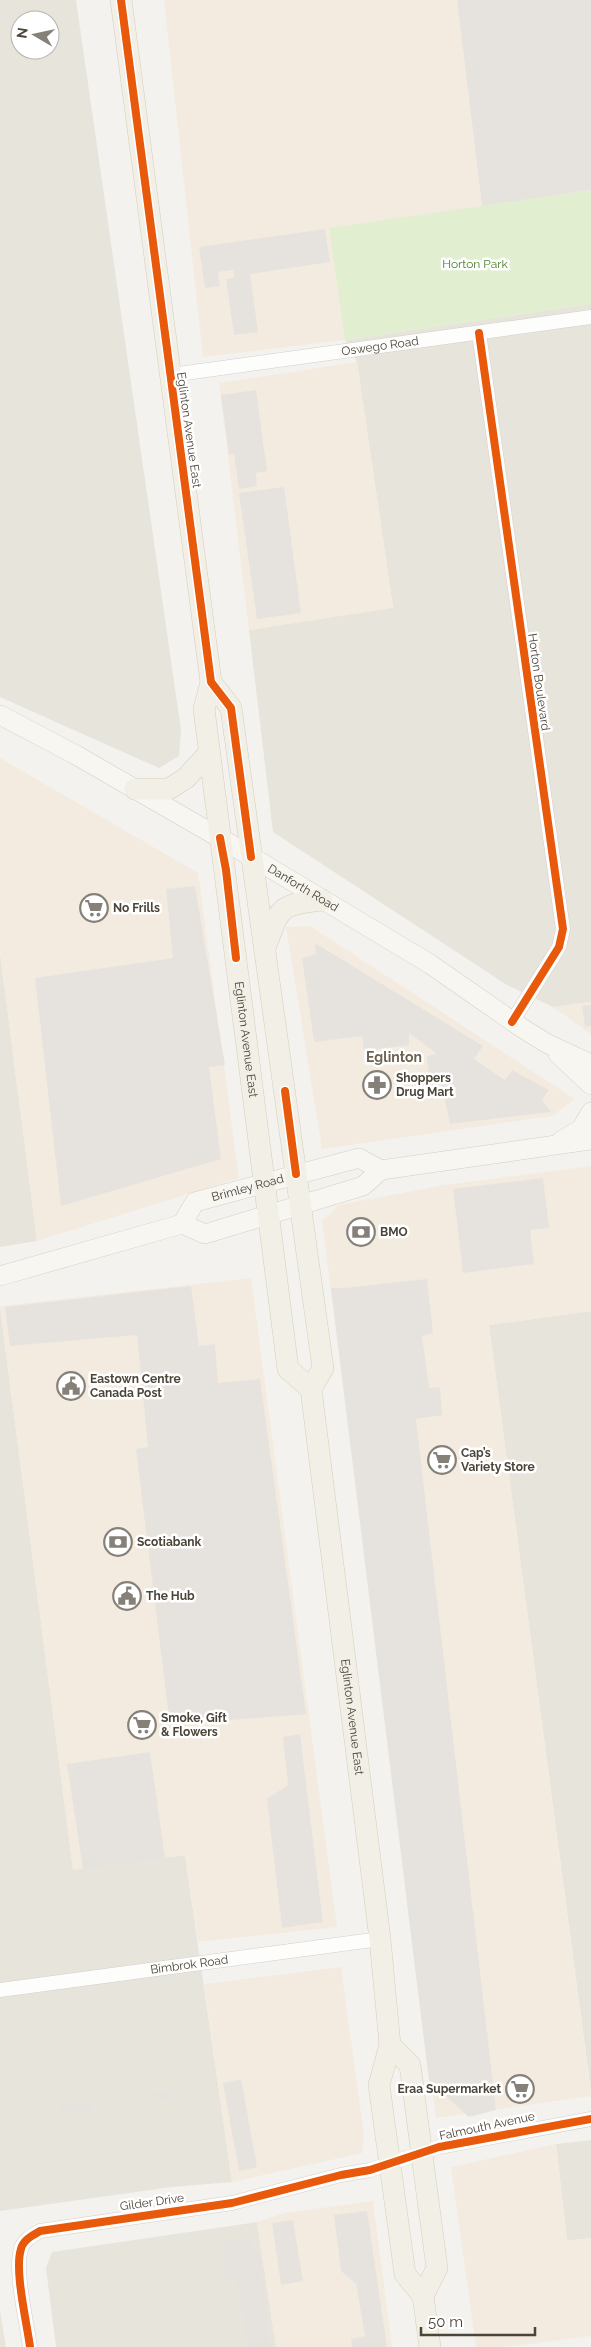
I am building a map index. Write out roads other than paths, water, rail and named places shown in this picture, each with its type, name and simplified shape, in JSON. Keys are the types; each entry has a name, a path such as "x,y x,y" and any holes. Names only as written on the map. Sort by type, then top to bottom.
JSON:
{"main road":[{"name":"Eglinton Avenue East","path":"121,0 211,682 204,709 288,1369 311,1389 380,1939 390,2045 380,2085 389,2163 405,2274 423,2296"},
{"path":"211,682 231,708 323,1368 311,1389"},
{"name":"Danforth Road","path":"0,715 76,755 220,838 430,964 512,1022 546,1043 590,1077"},
{"path":"135,789 169,789 186,778 209,753"},
{"path":"264,951 282,910 294,903 322,900"},
{"path":"556,1144 581,1129 591,1110 590,1077"},
{"path":"0,1276 182,1224 205,1234 363,1186 381,1170 591,1140"},
{"name":"Brimley Road","path":"182,1224 195,1202 296,1174 359,1158 381,1170"},
{"path":"390,2045 410,2065 437,2268 423,2296 430,2347"}],"street":[{"name":"Oswego Road","path":"171,374 591,318"},
{"name":"Horton Boulevard","path":"479,332 563,929 559,947 512,1022"},
{"name":"Bimbrok Road","path":"0,1990 380,1939"},
{"name":"Falmouth Avenue","path":"389,2163 439,2147 591,2119"},
{"name":"Gilder Drive","path":"30,2347 19,2266 21,2248 26,2240 40,2231 232,2202 341,2175 370,2170 389,2163"}],"place":[{"name":"No Frills","path":"94,908"},
{"name":"Shoppers Drug Mart","path":"377,1085"},
{"name":"BMO","path":"361,1232"},
{"name":"Eastown Centre Canada Post","path":"71,1386"},
{"name":"Cap’s Variety Store","path":"442,1460"},
{"name":"Scotiabank","path":"118,1542"},
{"name":"The Hub","path":"127,1596"},
{"name":"Smoke, Gift & Flowers","path":"142,1725"},
{"name":"Eraa Supermarket","path":"520,2089"}],"district":[{"name":"Eglinton","path":"394,1057"}],"park label":[{"name":"Horton Park","path":"475,264"}]}
